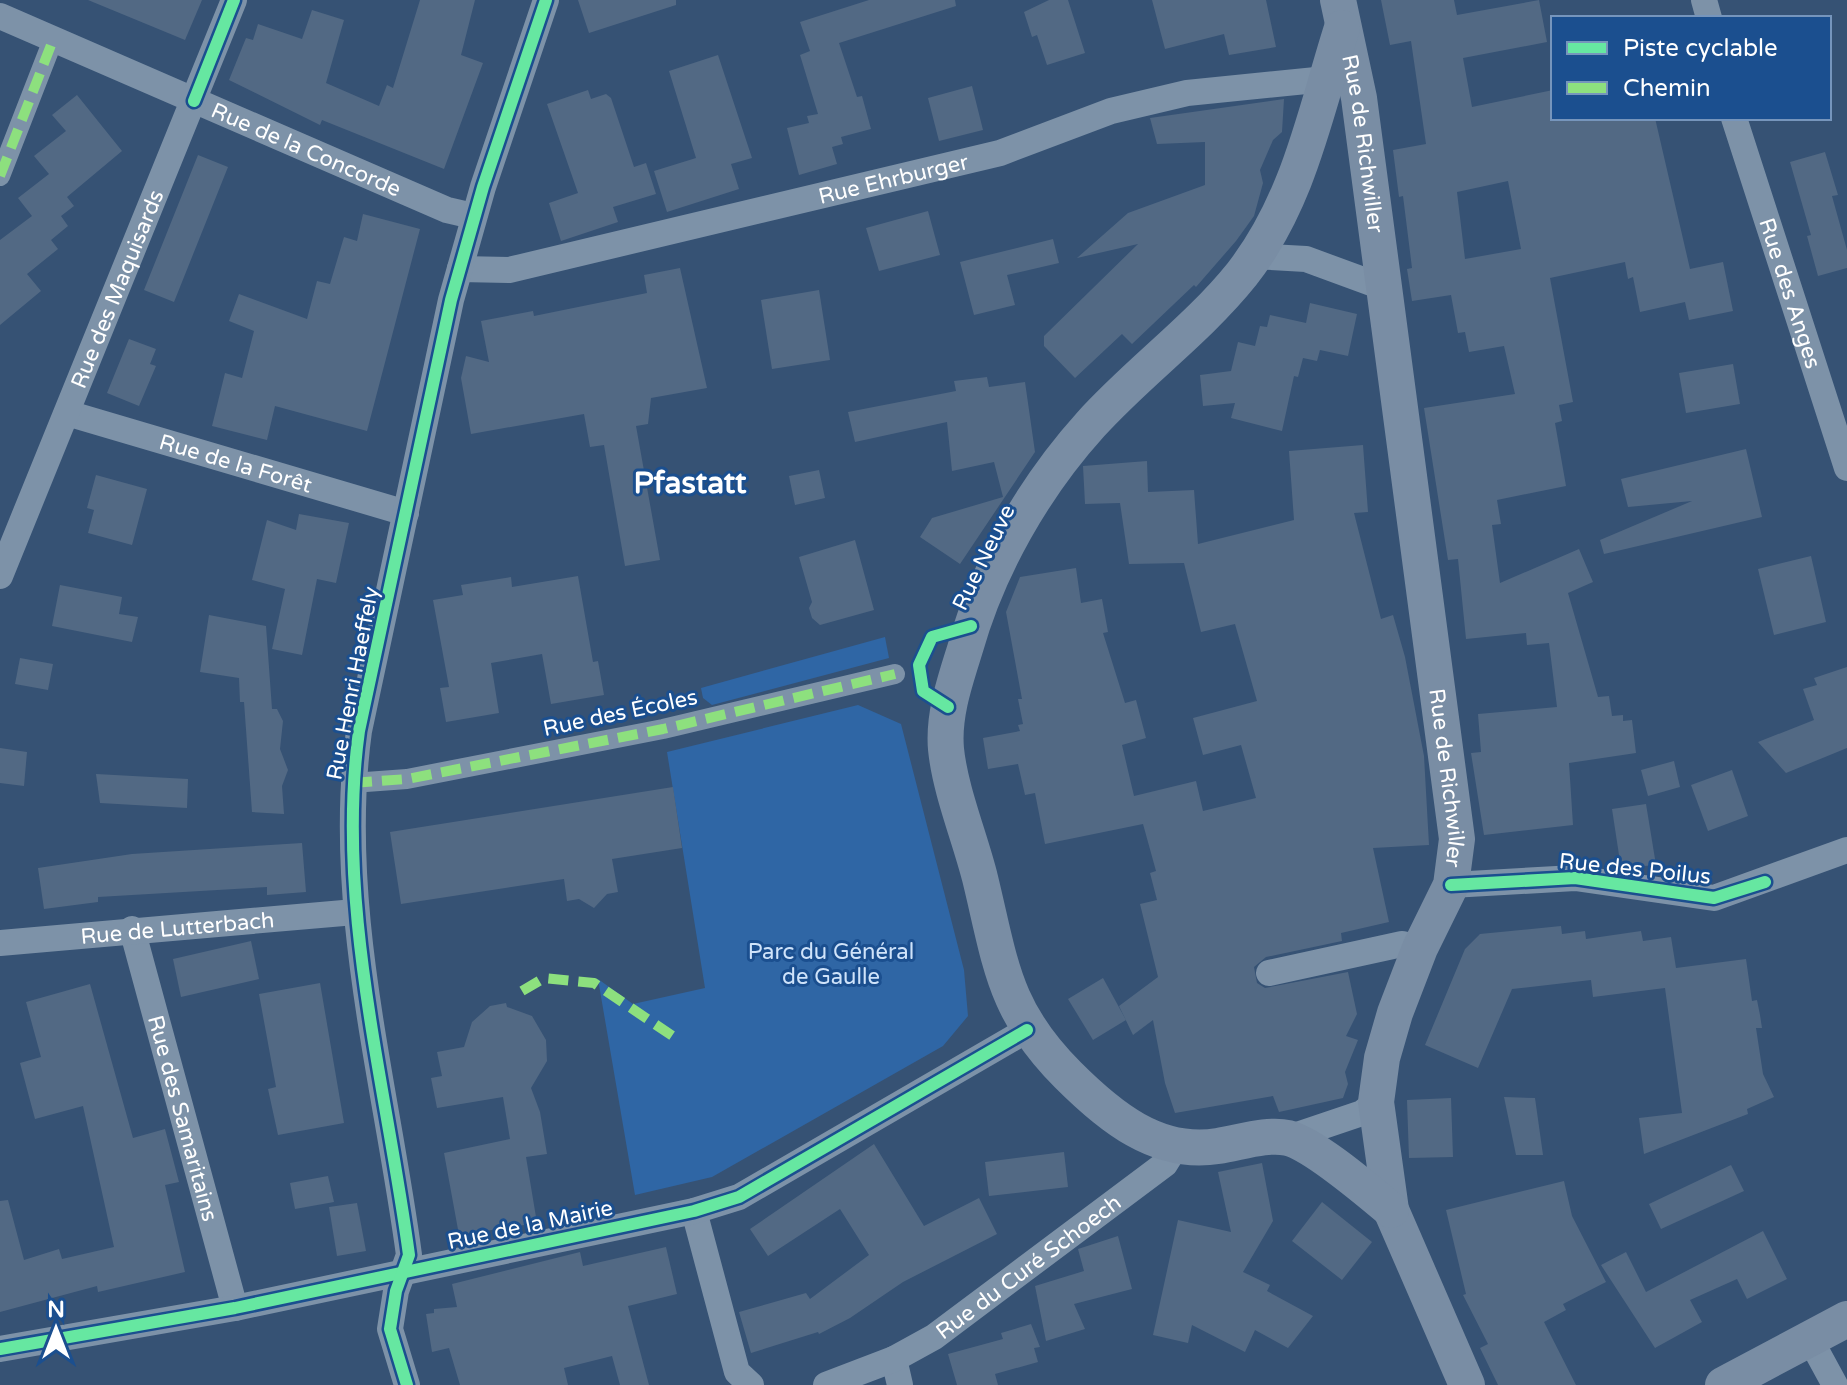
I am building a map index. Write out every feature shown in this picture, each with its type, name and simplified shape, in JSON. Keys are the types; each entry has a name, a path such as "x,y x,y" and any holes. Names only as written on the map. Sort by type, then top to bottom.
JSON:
{"main road":[{"name":"Rue Neuve","path":"1288,1138 1263,1138 1212,1148 1175,1148 1130,1129 1069,1076 1027,1030 1006,989 946,749 948,707 971,626 991,575 1039,491 1090,425 1220,297 1278,218 1300,170 1326,79 1340,14"},
{"name":"Rue de Richwiller","path":"1340,14 1353,62 1457,839 1451,885 1420,948 1390,1028 1376,1102 1391,1210 1467,1385"},
{"path":"1288,1138 1345,1172 1391,1210"},
{"path":"1723,1385 1847,1319"}],"street":[{"name":"Rue des Maquisards","path":"0,576 234,0"},
{"name":"Rue Henri Haeffely","path":"407,1385 390,1329 409,1255 355,912 352,783 359,731 473,216 546,0"},
{"name":"Rue de la Concorde","path":"0,16 447,210 473,216"},
{"path":"0,176 53,40"},
{"name":"Rue Ehrburger","path":"460,269 509,270 985,157 1035,143 1111,111 1187,93 1288,80 1326,79"},
{"name":"Rue des Anges","path":"1735,120 1847,468"},
{"path":"1253,256 1306,259 1385,288"},
{"name":"Rue de la Forêt","path":"67,413 406,513"},
{"name":"Rue des Écoles","path":"352,783 407,779 663,729 895,674"},
{"name":"Rue des Poilus","path":"1451,885 1575,878 1714,898 1847,850"},
{"name":"Rue de Lutterbach","path":"0,943 132,929 355,912"},
{"name":"Rue des Samaritains","path":"132,929 235,1308"},
{"path":"1269,973 1402,944 1420,948"},
{"name":"Rue de la Mairie","path":"0,1349 235,1308 694,1211 739,1197 1027,1030"},
{"name":"Rue Neuve","path":"1288,1138 1362,1113 1376,1102"},
{"name":"Rue du Curé Schoech","path":"826,1385 894,1359 934,1337 1165,1164 1175,1148"},
{"path":"694,1211 737,1372 751,1385"},
{"path":"1810,1339 1835,1385"},
{"path":"894,1359 900,1385"}],"green space":[{"path":"885,637 889,658 712,705 703,698 701,688"},
{"name":"Parc du Général de Gaulle","path":"858,705 901,724 964,970 968,1016 943,1046 712,1177 635,1195 598,979 633,1004 705,988 667,752"}],"building":[{"path":"88,0 202,0 185,40"},
{"path":"420,0 475,0 461,55 483,63 444,169 322,120 320,125 229,80 246,38 253,40 258,24 302,39 312,10 344,20 326,83 379,106 387,85 393,88"},
{"path":"578,0 676,0 676,5 589,33"},
{"path":"869,0 955,0 956,6 839,43 857,97 862,96 871,129 841,137 843,144 832,147 837,164 799,175 787,128 809,123 807,116 818,114 800,55 810,51 800,22"},
{"path":"1049,0 1068,0 1085,53 1047,65 1037,35 1032,37 1024,12"},
{"path":"1152,0 1266,0 1276,47 1229,55 1224,34 1165,49"},
{"path":"1381,0 1454,0 1457,15 1539,0 1547,42 1463,58 1472,107 1551,90 1551,120 1655,120 1690,269 1723,262 1733,311 1689,320 1685,302 1640,312 1633,277 1628,279 1625,262 1550,278 1573,402 1559,405 1562,421 1555,423 1566,486 1497,500 1501,524 1492,525 1500,583 1579,549 1593,582 1568,593 1598,697 1609,696 1612,716 1623,715 1623,721 1632,720 1636,753 1569,763 1573,825 1484,835 1471,753 1481,752 1478,714 1557,707 1549,643 1527,645 1526,633 1466,639 1458,559 1448,560 1424,408 1515,394 1504,346 1469,352 1465,332 1458,333 1451,295 1412,301 1407,269 1412,268 1403,196 1399,197 1393,150 1426,144 1411,41 1390,45","holes":["1508,181 1521,249 1465,259 1457,192"]},
{"path":"718,55 752,158 731,164 739,189 667,212 654,171 696,158 669,71"},
{"path":"972,86 983,130 939,141 928,98"},
{"path":"588,90 591,99 606,94 611,98 634,167 646,163 656,194 613,207 618,222 561,241 549,203 578,193 547,104"},
{"path":"77,95 122,151 67,197 74,206 61,216 68,226 51,240 58,249 27,274 41,291 0,325 0,240 32,216 18,198 49,174 34,156 66,131 52,115"},
{"path":"1284,99 1282,132 1273,140 1260,170 1263,183 1254,216 1236,241 1196,287 1194,285 1132,344 1122,334 1075,378 1044,346 1044,336 1138,244 1077,258 1128,213 1205,185 1205,142 1157,144 1150,118"},
{"path":"1825,152 1838,195 1832,196 1847,250 1847,268 1818,276 1807,236 1811,235 1790,162"},
{"path":"198,155 228,167 174,302 144,290"},
{"path":"928,211 940,255 879,271 866,228"},
{"path":"363,214 420,229 367,431 275,406 267,440 212,426 225,373 242,378 254,331 229,321 239,294 307,319 317,281 330,284 344,237 357,241"},
{"path":"1053,239 1059,263 1007,275 1015,305 974,315 960,262"},
{"path":"680,268 707,388 651,398 648,424 636,426 660,560 625,566 604,445 590,447 584,414 471,434 461,378 466,356 489,362 481,321 533,311 534,316 647,293 644,275"},
{"path":"819,290 830,360 772,369 761,300"},
{"path":"1310,303 1357,314 1348,356 1320,350 1317,361 1303,358 1298,377 1294,376 1282,431 1231,418 1235,403 1203,406 1200,375 1231,371 1238,342 1255,346 1260,326 1267,327 1270,315 1306,323"},
{"path":"129,339 156,349 150,364 156,366 139,406 107,393"},
{"path":"1733,364 1740,404 1686,413 1679,373"},
{"path":"987,377 989,387 1025,382 1035,452 960,564 920,537 932,518 1003,497 994,462 952,471 947,422 855,442 848,412 956,391 954,381"},
{"path":"1363,445 1368,512 1354,513 1381,619 1393,615 1405,657 1424,756 1429,845 1373,848 1389,922 1341,933 1342,941 1266,957 1254,967 1257,983 1265,988 1348,972 1357,1014 1346,1036 1358,1040 1345,1072 1348,1084 1343,1098 1279,1112 1273,1096 1175,1113 1165,1083 1153,1020 1133,1035 1119,1006 1158,977 1140,904 1157,900 1150,873 1156,871 1143,824 1045,844 1035,793 1025,795 1018,764 988,769 983,738 1020,731 1018,725 1023,724 1018,699 1022,699 1006,612 1020,577 1076,568 1081,603 1102,599 1108,632 1103,633 1125,703 1136,700 1146,738 1122,745 1134,796 1196,781 1203,811 1256,798 1241,745 1203,755 1193,718 1257,701 1235,624 1201,632 1184,563 1129,564 1120,503 1085,504 1083,466 1147,461 1148,492 1194,490 1198,544 1294,520 1289,451"},
{"path":"1746,449 1762,517 1604,554 1600,540 1692,501 1628,507 1621,479"},
{"path":"819,470 825,498 795,505 789,476"},
{"path":"96,475 147,489 132,545 88,533 94,510 87,508"},
{"path":"299,514 349,523 336,583 317,579 302,655 272,649 285,589 252,580 267,520 296,530"},
{"path":"855,540 874,610 820,625 812,618 809,608 812,602 799,557"},
{"path":"1811,556 1826,622 1774,635 1758,569"},
{"path":"578,576 593,662 598,661 604,695 551,704 542,654 491,663 499,713 446,722 440,688 449,687 433,600 463,595 461,585 511,577 512,587"},
{"path":"60,585 122,597 119,614 138,617 132,642 52,626"},
{"path":"209,615 266,626 272,709 277,709 283,721 280,749 288,770 282,786 284,814 252,812 244,702 240,702 239,678 200,672"},
{"path":"20,658 53,664 48,690 15,684"},
{"path":"1847,667 1847,748 1786,773 1758,742 1814,720 1803,689 1817,685 1814,678"},
{"path":"0,748 27,752 24,786 0,783"},
{"path":"1674,761 1680,787 1648,796 1641,770"},
{"path":"1732,770 1748,816 1708,831 1691,785"},
{"path":"96,774 188,779 187,808 100,803"},
{"path":"673,787 682,848 612,859 618,892 607,894 594,908 579,899 567,901 564,879 401,904 390,832"},
{"path":"1646,804 1656,865 1621,868 1612,809"},
{"path":"302,843 306,892 267,895 267,887 98,897 98,902 44,909 38,868 132,854"},
{"path":"1561,926 1562,934 1585,931 1586,939 1641,931 1643,941 1671,937 1676,968 1746,959 1752,1001 1757,1000 1762,1028 1756,1028 1763,1074 1774,1097 1747,1109 1748,1114 1644,1154 1639,1118 1682,1113 1665,988 1593,997 1591,980 1512,989 1478,1068 1425,1045 1465,949 1480,934"},
{"path":"251,941 259,979 181,997 173,959"},
{"path":"1103,978 1126,1020 1093,1040 1068,999"},
{"path":"320,983 344,1123 278,1135 268,1089 276,1087 259,994"},
{"path":"90,984 133,1138 165,1129 179,1182 165,1185 185,1272 98,1292 97,1286 0,1312 0,1201 8,1200 24,1260 59,1249 62,1259 114,1247 83,1106 35,1119 20,1063 41,1057 26,1002"},
{"path":"506,1003 507,1007 532,1016 546,1040 547,1061 531,1088 540,1112 547,1154 526,1157 537,1223 459,1235 444,1153 510,1139 503,1097 437,1108 431,1078 442,1076 437,1052 464,1047 472,1022 490,1006"},
{"path":"1504,1097 1535,1098 1543,1155 1516,1155"},
{"path":"1451,1098 1453,1157 1409,1158 1407,1100"},
{"path":"874,1144 924,1226 979,1198 997,1234 903,1282 850,1318 819,1334 751,1353 739,1312 806,1293 810,1299 869,1255 840,1209 768,1256 750,1229"},
{"path":"1064,1152 1068,1187 989,1196 985,1162"},
{"path":"1262,1163 1273,1221 1243,1272 1270,1285 1267,1291 1313,1316 1288,1348 1255,1330 1245,1352 1192,1325 1188,1343 1153,1335 1178,1220 1231,1232 1218,1172"},
{"path":"1731,1165 1744,1191 1661,1229 1649,1204"},
{"path":"328,1176 334,1202 295,1209 290,1183"},
{"path":"1564,1181 1572,1216 1606,1282 1563,1304 1566,1310 1544,1322 1576,1385 1498,1385 1480,1348 1488,1344 1463,1295 1466,1294 1446,1210"},
{"path":"1322,1202 1372,1242 1342,1280 1292,1241"},
{"path":"357,1203 366,1251 337,1256 329,1207"},
{"path":"1763,1231 1787,1279 1747,1299 1737,1279 1690,1300 1702,1322 1655,1348 1601,1265 1626,1252 1646,1292"},
{"path":"1118,1236 1132,1289 1074,1304 1085,1329 1046,1341 1035,1286 1084,1271 1078,1249"},
{"path":"666,1247 677,1294 628,1306 649,1385 620,1385 612,1356 564,1368 568,1385 460,1385 449,1348 432,1352 426,1314 434,1313 434,1309 457,1307 452,1284 580,1252 583,1266"},
{"path":"1031,1324 1040,1347 1034,1348 1038,1362 995,1374 998,1385 957,1385 948,1354 1003,1339 1001,1333"}],"marked path":[{"path":"0,176 53,40"},
{"path":"352,783 407,779 663,729 895,674"},
{"path":"522,991 544,978 594,983 680,1041"}],"cycle path":[{"path":"194,101 234,0"},
{"path":"407,1385 390,1329 396,1291 409,1255 366,993 353,862 353,796 359,731 451,300 483,187 546,0"},
{"path":"948,707 923,691 919,665 932,637 971,626"},
{"path":"1451,885 1575,878 1714,898 1765,882"},
{"path":"0,1349 235,1308 694,1211 739,1197 1027,1030"}],"district":[{"name":"Pfastatt","path":"690,483"}]}
